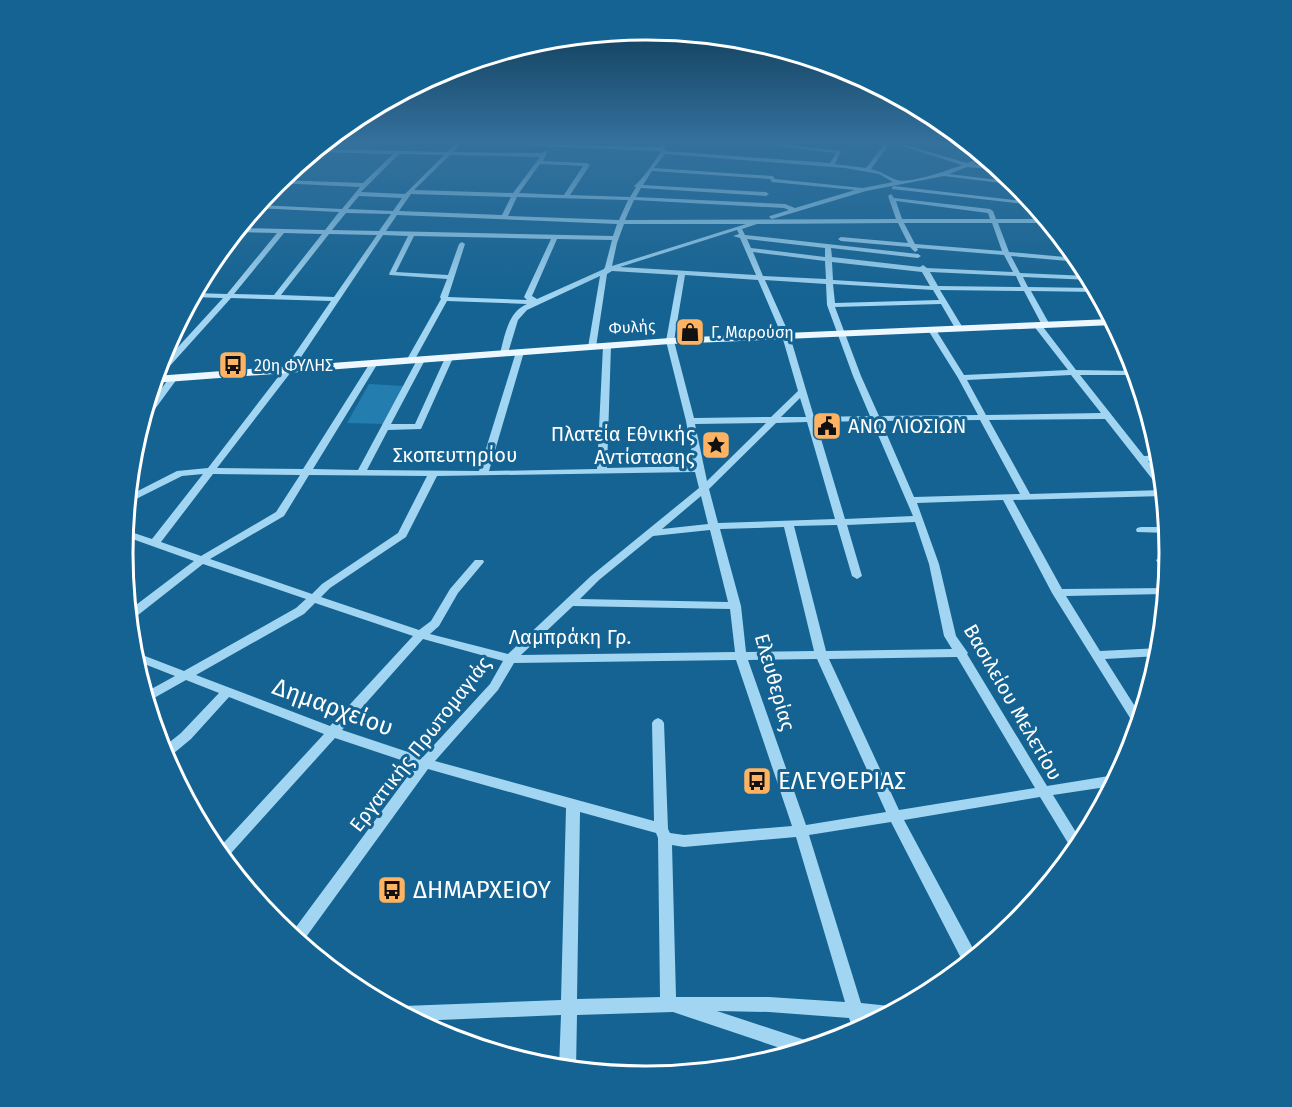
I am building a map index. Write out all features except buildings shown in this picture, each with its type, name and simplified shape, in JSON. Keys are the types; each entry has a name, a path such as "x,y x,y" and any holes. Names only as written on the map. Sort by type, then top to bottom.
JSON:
{"main road":[{"name":"Φυλής","path":"164,379 670,341 1104,322"}],"street":[{"path":"276,297 356,195 373,195"},
{"path":"155,543 288,370 334,299 384,232 407,195"},
{"path":"478,195 631,198 761,205 795,210"},
{"path":"504,218 515,195"},
{"path":"592,347 604,274 609,269 615,238 633,195"},
{"path":"761,205 766,195"},
{"path":"504,353 514,319 524,308 536,302 609,269 846,195"},
{"path":"890,195 899,220 924,270 959,328"},
{"path":"947,195 1020,203"},
{"path":"958,207 965,197"},
{"path":"892,199 990,212 1006,255 1027,290 1042,325 1153,473"},
{"path":"267,207 622,222 1037,221"},
{"path":"785,213 795,220"},
{"path":"739,228 786,336 856,576"},
{"path":"248,230 615,238"},
{"path":"171,359 230,296 282,231"},
{"path":"412,233 392,274 451,277"},
{"path":"719,235 918,256"},
{"path":"536,302 528,297 555,236"},
{"path":"841,239 1066,259"},
{"path":"361,473 386,427 446,299 444,297 462,244"},
{"name":"Βασιλείου Μελετίου","path":"828,248 831,305 919,519 934,564 950,636 1073,839"},
{"path":"749,250 924,270 1079,278"},
{"path":"609,269 935,288 1086,290"},
{"path":"670,341 682,274"},
{"path":"588,279 603,280"},
{"path":"203,295 334,299"},
{"path":"446,299 536,302"},
{"path":"831,305 944,302"},
{"path":"932,330 983,415 1027,498"},
{"name":"Ελευθερίας","path":"670,341 690,421 699,469 735,606 741,656 801,831 858,1020"},
{"path":"603,471 607,346"},
{"path":"483,474 520,352"},
{"path":"386,427 418,427 449,358"},
{"path":"136,610 201,560 280,514 374,363"},
{"path":"962,378 1076,372 1126,373"},
{"path":"156,401 173,378"},
{"name":"Εργατικής Πρωτομαγιάς","path":"301,932 425,764 494,687 510,659 570,602 705,488 803,391"},
{"path":"690,421 983,415 1108,416"},
{"path":"1142,459 1150,459"},
{"name":"Σκοπευτηρίου","path":"136,496 180,473 210,471 483,474 699,469"},
{"path":"153,694 300,611 327,586 402,536 433,474"},
{"path":"912,500 1156,493"},
{"path":"1007,499 1058,593 1133,714"},
{"path":"650,533 715,526 919,519"},
{"path":"788,523 821,654 894,814 967,953"},
{"path":"1141,530 1158,530"},
{"name":"Λαμπράκη Γρ.","path":"134,536 313,599 510,659 962,653"},
{"path":"226,849 435,622 454,591 479,561"},
{"path":"1058,593 1158,591"},
{"path":"570,602 735,606"},
{"path":"1098,655 1149,653"},
{"name":"Δημαρχείου","path":"144,660 332,732 425,764 573,805 684,841 801,831 894,814 1105,782"},
{"path":"171,748 227,692"},
{"path":"658,723 668,1004"},
{"path":"172,750 174,746"},
{"path":"568,1060 573,805"},
{"path":"668,1004 794,1044"},
{"path":"418,1014 668,1004 854,1009 877,1012"}],"shaded area":[{"path":"369,384 404,386 384,424 347,423"}],"place":[{"name":"Γ. Μαρούση","path":"690,332"},
{"name":"20η ΦΥΛΗΣ","path":"233,365"},
{"name":"ΑΝΩ ΛΙΟΣΙΩΝ","path":"827,426"},
{"name":"Πλατεία Εθνικής Αντίστασης","path":"716,445"},
{"name":"ΕΛΕΥΘΕΡΙΑΣ","path":"757,781"},
{"name":"ΔΗΜΑΡΧΕΙΟΥ","path":"392,890"}]}
